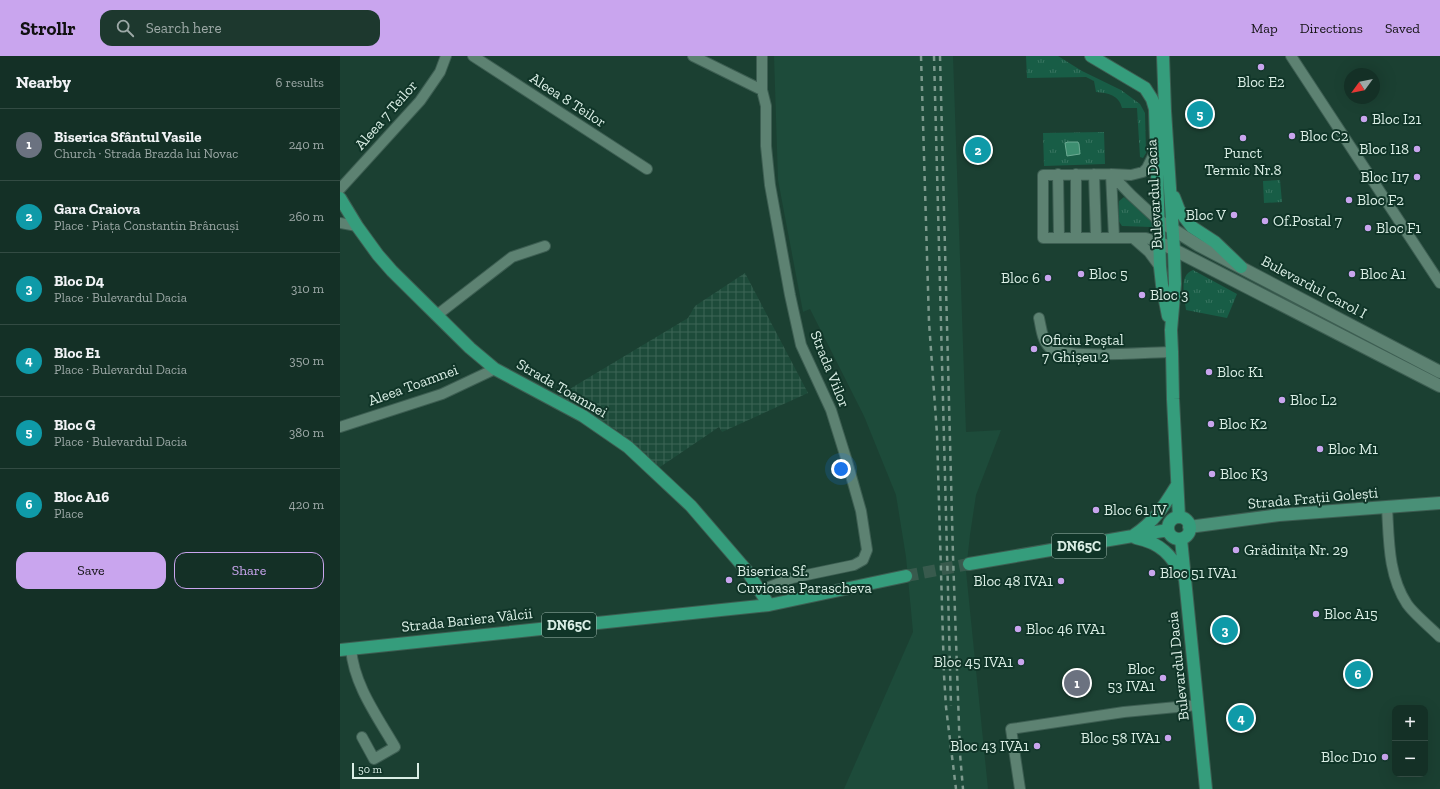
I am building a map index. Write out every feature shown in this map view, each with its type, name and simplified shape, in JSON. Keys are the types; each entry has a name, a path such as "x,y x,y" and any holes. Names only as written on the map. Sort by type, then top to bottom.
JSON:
{"main road":[{"path":"1091,56 1145,88 1163,75"},
{"name":"Bulevardul Dacia","path":"1163,56 1174,250 1175,284 1171,330 1179,517"},
{"name":"Bulevardul Dacia","path":"1145,88 1152,99 1155,109 1160,267 1171,330"},
{"path":"1170,187 1179,210 1186,221 1192,227 1215,242 1241,267"},
{"name":"Strada Toamnei","path":"340,198 357,226 392,271 470,348 495,369 583,416 628,447 691,506 746,571 769,605"},
{"name":"DN65C","path":"1131,538 1152,521 1159,513 1177,485"},
{"name":"Strada Frații Golești","path":"1190,527 1279,515 1440,503"},
{"path":"1179,517 1185,520 1190,527 1188,535 1181,539 1171,536 1168,530 1168,525 1172,519 1179,517"},
{"name":"DN65C","path":"969,564 1131,538 1168,530"},
{"name":"DN65C","path":"1131,538 1147,540 1161,547 1177,565 1185,579"},
{"name":"Bulevardul Dacia","path":"1181,539 1206,789"},
{"name":"Strada Bariera Vâlcii","path":"345,649 769,605 906,576"}],"street":[{"name":"Aleea 7 Teilor","path":"340,189 420,101 440,72 446,56"},
{"name":"Aleea 8 Teilor","path":"473,56 647,169"},
{"path":"693,56 762,90"},
{"name":"Strada Viilor","path":"759,591 792,578 854,565 863,560 867,550 861,511 831,410 801,345 773,207 766,146 766,106 762,90 762,56"},
{"path":"1290,56 1440,283"},
{"path":"1156,150 1143,172 1131,175 1043,174 1043,238 1146,238 1159,242"},
{"path":"1058,174 1059,238"},
{"path":"1076,174 1076,238"},
{"path":"1094,174 1096,238"},
{"path":"1111,174 1131,196 1158,220"},
{"path":"1111,174 1114,237"},
{"name":"Bulevardul Carol I","path":"1158,220 1198,245 1440,372"},
{"path":"340,223 357,226"},
{"path":"1133,238 1149,252 1160,267"},
{"name":"Bulevardul Carol I","path":"1159,242 1440,385"},
{"path":"437,315 512,257 521,252 545,246"},
{"path":"1039,318 1044,339 1049,347 1055,350 1076,354 1172,352"},
{"name":"Aleea Toamnei","path":"340,427 442,394 495,369"},
{"path":"1387,507 1391,561 1396,583 1407,605 1440,637"},
{"path":"345,649 364,694 395,747 374,759 362,737"},
{"path":"1020,789 1011,729 1124,712 1198,705"}],"shaded area":[{"path":"774,56 953,56 966,432 1001,430 976,495 966,571 988,789 844,789 913,632 906,557 896,495 864,416 810,309 803,312 778,180"},
{"path":"1078,142 1080,154 1067,156 1065,143"},
{"path":"745,273 808,393 722,432 719,427 657,469 618,431 558,396 688,318 695,306"}],"green space":[{"path":"1026,56 1058,56 1082,71 1121,90 1140,104 1145,113 1146,153 1143,158 1140,157 1137,108 1122,108 1116,97 1105,93 1096,92 1094,81 1086,77 1027,78"},
{"path":"1104,132 1105,164 1044,166 1043,133"},
{"path":"1280,180 1282,202 1264,203 1263,181"},
{"path":"1124,197 1152,220 1153,225 1151,227 1122,226 1118,220 1119,201"},
{"path":"1193,270 1237,294 1227,318 1186,310 1184,282 1188,273"}],"tunnel":[{"path":"906,576 969,564"}],"railway":[{"path":"921,56 929,322 937,434 944,675 946,707 956,789"},
{"path":"934,56 951,706"},
{"path":"940,56 953,556 960,754 963,789"}],"place":[{"name":"Bloc E2","path":"1261,67"},
{"name":"Bloc G","path":"1200,114"},
{"name":"Bloc I21","path":"1364,119"},
{"name":"Bloc C2","path":"1292,136"},
{"name":"Punct Termic Nr.8","path":"1243,138"},
{"name":"Bloc I18","path":"1417,149"},
{"name":"Gara Craiova","path":"978,150"},
{"name":"Bloc I17","path":"1417,177"},
{"name":"Bloc F2","path":"1349,200"},
{"name":"Bloc V","path":"1234,215"},
{"name":"Of.Postal 7","path":"1265,221"},
{"name":"Bloc F1","path":"1368,228"},
{"name":"Bloc 5","path":"1081,274"},
{"name":"Bloc A1","path":"1352,274"},
{"name":"Bloc 6","path":"1048,278"},
{"name":"Bloc 3","path":"1142,295"},
{"name":"Oficiu Poștal 7 Ghișeu 2","path":"1034,349"},
{"name":"Bloc K1","path":"1209,372"},
{"name":"Bloc L2","path":"1282,400"},
{"name":"Bloc K2","path":"1211,424"},
{"name":"Bloc M1","path":"1320,449"},
{"name":"Bloc K3","path":"1212,474"},
{"name":"Bloc 61 IV","path":"1096,510"},
{"name":"Grădinița Nr. 29","path":"1236,550"},
{"name":"Bloc 51 IVA1","path":"1152,573"},
{"name":"Biserica Sf. Cuvioasa Parascheva","path":"729,580"},
{"name":"Bloc 48 IVA1","path":"1061,581"},
{"name":"Bloc A15","path":"1316,614"},
{"name":"Bloc 46 IVA1","path":"1018,629"},
{"name":"Bloc D4","path":"1225,630"},
{"name":"Bloc 45 IVA1","path":"1021,662"},
{"name":"Bloc A16","path":"1358,674"},
{"name":"Bloc 53 IVA1","path":"1163,678"},
{"name":"Biserica Sfântul Vasile","path":"1077,683"},
{"name":"Bloc E1","path":"1241,718"},
{"name":"Bloc 58 IVA1","path":"1168,738"},
{"name":"Bloc 43 IVA1","path":"1037,746"},
{"name":"Bloc D10","path":"1385,757"}]}
